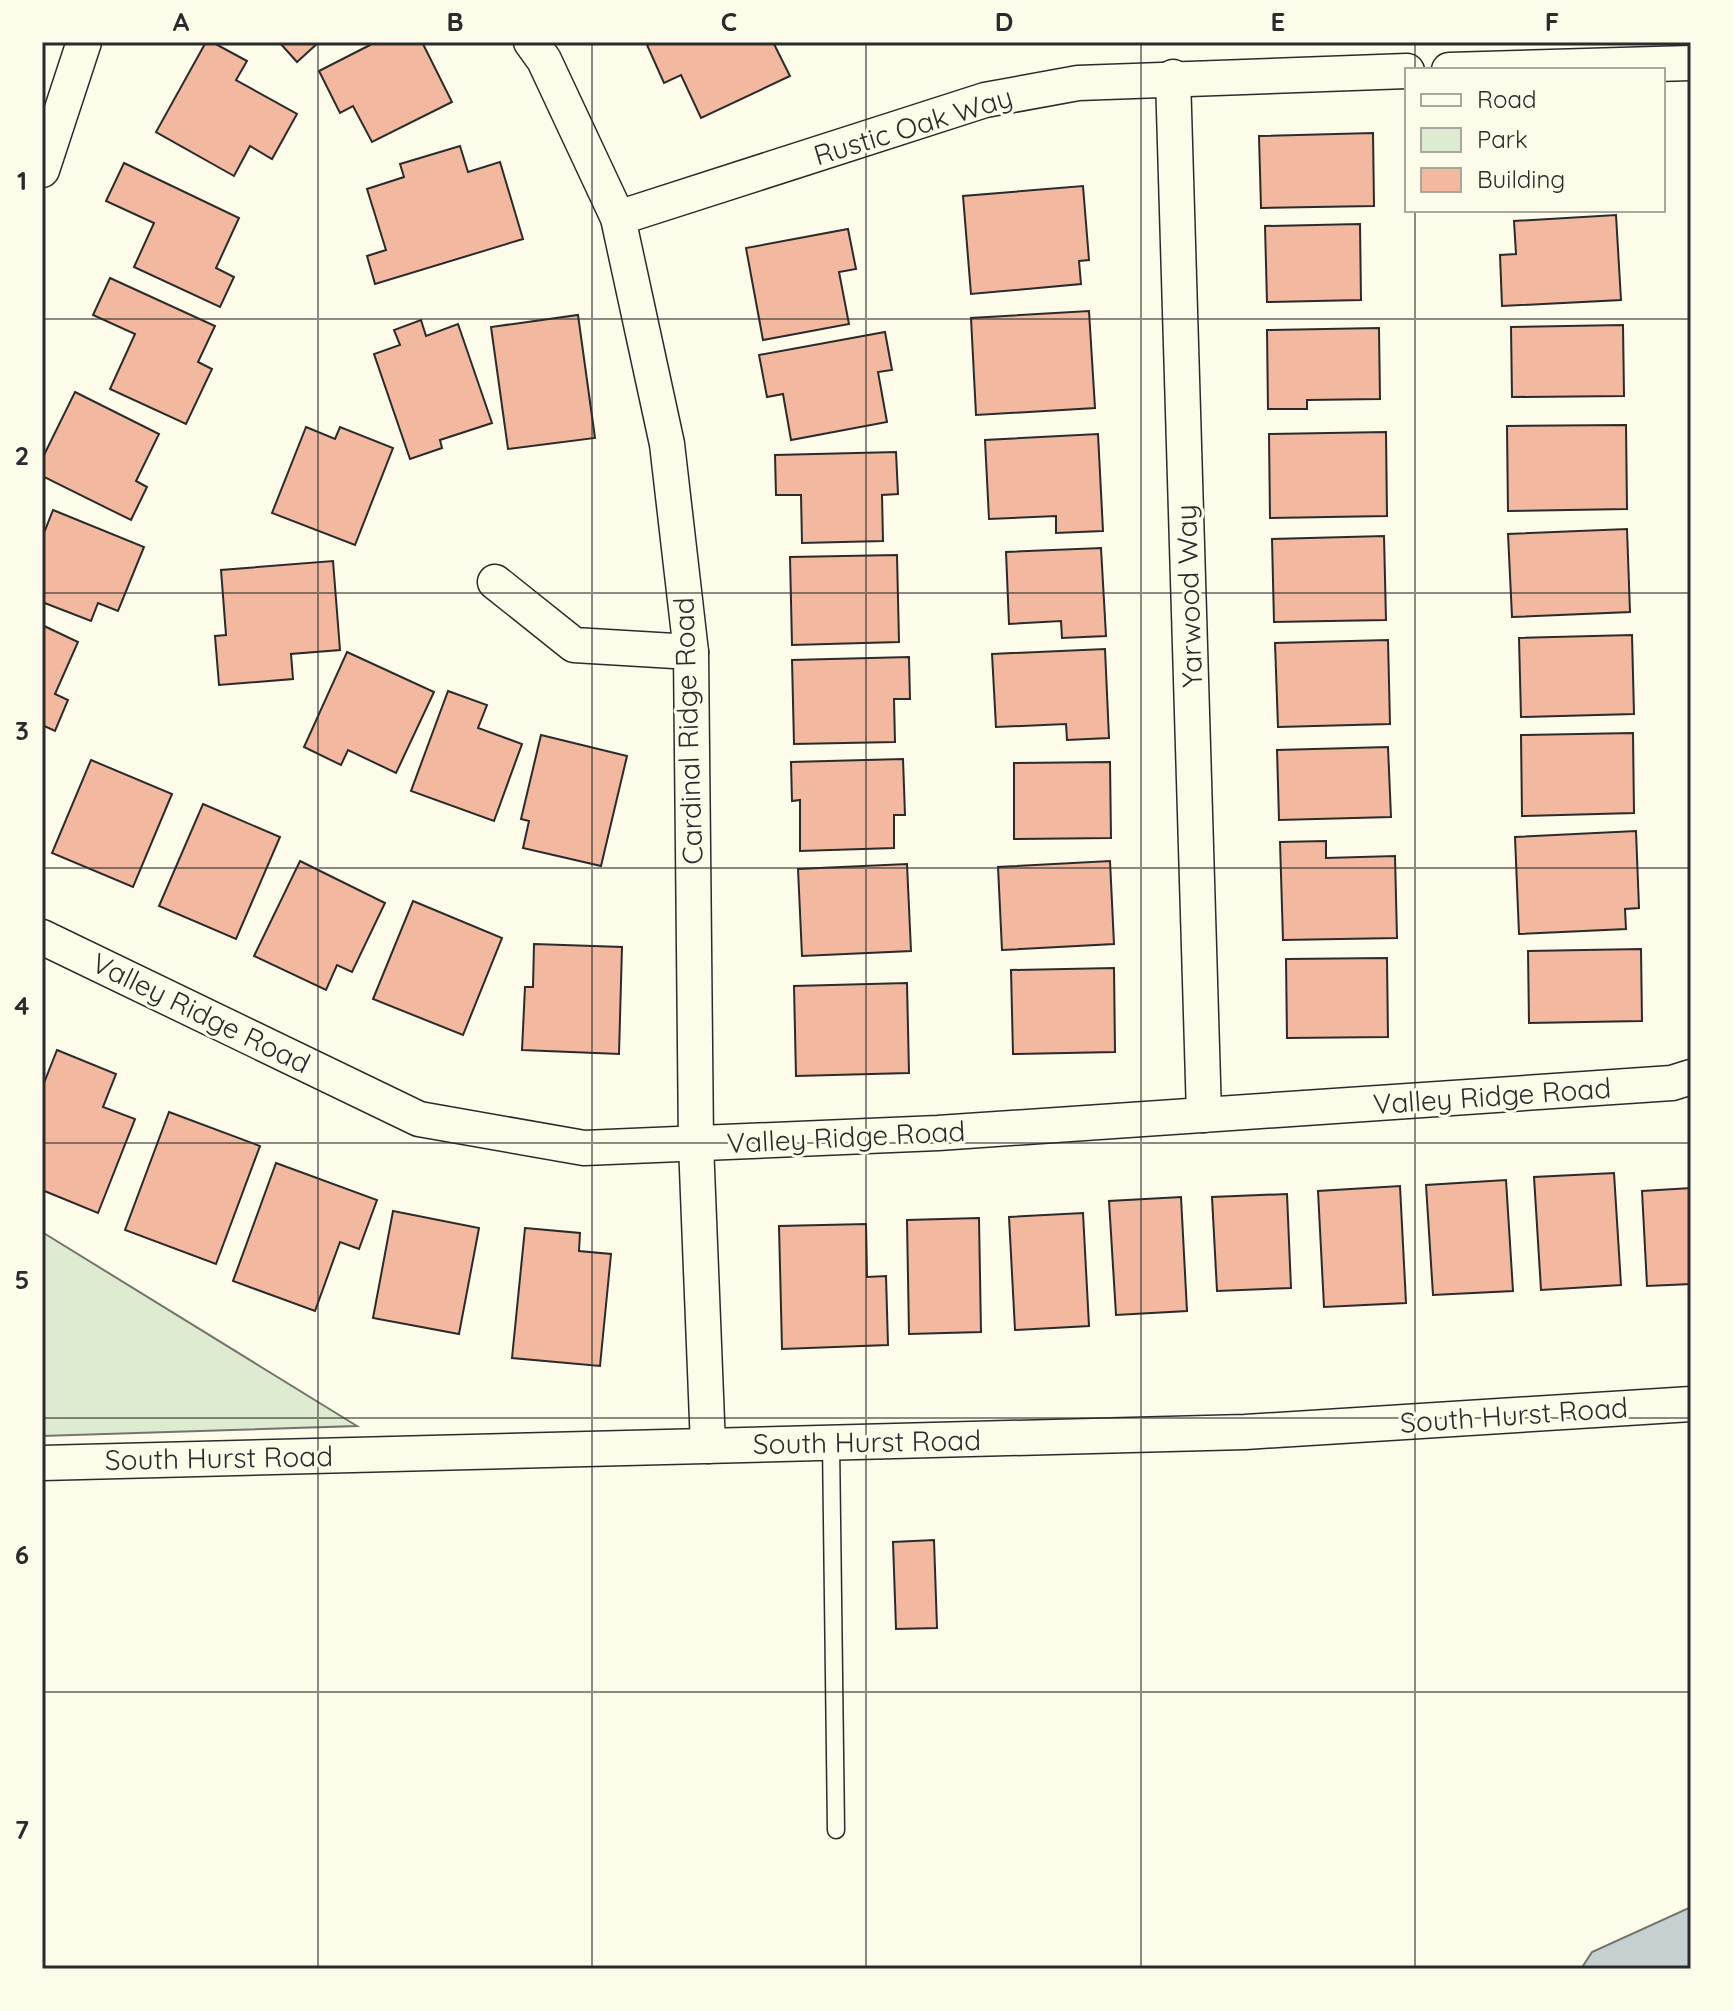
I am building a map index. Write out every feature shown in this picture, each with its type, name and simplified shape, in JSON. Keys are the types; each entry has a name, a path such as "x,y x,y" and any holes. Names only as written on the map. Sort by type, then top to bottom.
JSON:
{"street":[{"path":"42,170 84,42"},
{"name":"Cardinal Ridge Road","path":"531,42 544,60 618,218 667,444 691,652 696,1144 708,1446"},
{"path":"1518,68 1691,63"},
{"name":"Rustic Oak Way","path":"618,218 985,100 1078,83 1173,77 1405,71"},
{"name":"Yarwood Way","path":"1173,77 1204,1115"},
{"path":"495,582 574,645 691,652"},
{"name":"Valley Ridge Road","path":"42,937 419,1119 584,1148 938,1133 1672,1083 1691,1077"},
{"name":"South Hurst Road","path":"42,1463 1245,1432 1691,1404"}],"lane":[{"path":"831,1443 836,1830"}],"green space":[{"path":"42,1232 357,1426 42,1436"}],"shaded area":[{"path":"1691,1907 1691,1969 1581,1969 1592,1952"}],"building":[{"path":"206,42 212,42 247,61 236,80 297,114 272,159 250,146 234,176 156,132"},
{"path":"279,42 319,42 297,62"},
{"path":"368,42 422,42 452,102 372,142 353,106 340,113 319,71 370,45"},
{"path":"654,42 773,42 790,76 701,118 681,75 664,83 647,45"},
{"path":"1373,133 1374,206 1261,208 1259,136"},
{"path":"460,146 468,172 500,162 523,239 375,284 367,256 386,250 367,189 404,177 400,164"},
{"path":"124,163 239,218 216,268 234,277 220,307 134,267 154,223 106,201"},
{"path":"1083,186 1089,260 1079,261 1081,284 971,294 963,196"},
{"path":"1616,215 1621,300 1502,306 1500,255 1516,254 1514,221"},
{"path":"1360,224 1361,300 1267,302 1265,226"},
{"path":"848,229 856,269 839,272 849,324 763,340 746,248"},
{"path":"110,278 215,326 198,362 212,369 186,424 110,389 135,334 93,315"},
{"path":"1089,311 1095,408 976,415 971,318"},
{"path":"578,315 595,438 508,449 491,327"},
{"path":"421,320 426,336 458,324 492,423 440,440 442,448 410,459 374,354 400,345 394,330"},
{"path":"1623,325 1624,396 1512,397 1511,327"},
{"path":"1379,328 1380,399 1307,400 1307,409 1268,409 1267,330"},
{"path":"885,332 892,370 878,372 887,422 791,440 783,394 767,397 759,355"},
{"path":"75,392 159,434 136,481 147,487 131,520 42,476 42,459"},
{"path":"1626,425 1627,509 1508,511 1507,426"},
{"path":"306,427 335,439 340,427 393,448 355,545 272,513"},
{"path":"1386,432 1387,516 1270,518 1269,434"},
{"path":"1098,434 1103,531 1056,533 1056,516 989,519 985,440"},
{"path":"896,452 898,494 882,495 883,541 802,543 801,495 776,495 775,455"},
{"path":"53,510 144,547 118,611 98,603 91,621 42,602 42,538"},
{"path":"1627,529 1630,612 1512,617 1508,534"},
{"path":"1384,536 1386,620 1274,622 1272,539"},
{"path":"1101,548 1106,636 1062,638 1061,621 1009,624 1006,552"},
{"path":"897,555 899,642 792,645 790,557"},
{"path":"333,561 340,650 291,654 293,679 219,685 215,636 226,635 221,570"},
{"path":"42,625 78,642 55,694 68,700 55,731 42,725"},
{"path":"1632,635 1634,714 1521,717 1519,638"},
{"path":"1388,640 1390,724 1278,727 1275,643"},
{"path":"1105,649 1109,738 1067,740 1066,724 996,727 992,654"},
{"path":"347,652 434,692 396,773 348,750 341,765 304,747"},
{"path":"909,657 910,699 894,699 895,742 794,744 792,660"},
{"path":"448,691 487,705 478,728 522,744 494,821 411,791"},
{"path":"1633,733 1634,813 1522,816 1521,735"},
{"path":"541,735 627,756 601,866 523,848 529,821 521,819"},
{"path":"1388,747 1391,817 1279,820 1277,750"},
{"path":"903,759 905,815 894,815 894,848 800,851 800,800 792,801 791,762"},
{"path":"91,760 172,794 133,887 52,853"},
{"path":"1110,762 1111,838 1014,839 1014,763"},
{"path":"203,804 280,837 236,939 159,906"},
{"path":"1636,831 1639,908 1625,909 1626,929 1519,934 1515,837"},
{"path":"1326,841 1326,858 1395,856 1397,938 1283,940 1280,842"},
{"path":"300,861 385,903 352,972 337,965 326,990 254,956"},
{"path":"1110,861 1114,944 1002,950 998,867"},
{"path":"907,864 911,951 802,956 798,869"},
{"path":"413,901 502,938 463,1035 373,999"},
{"path":"534,944 622,947 619,1054 522,1050 525,987 533,987"},
{"path":"1641,949 1642,1021 1529,1023 1528,951"},
{"path":"1387,958 1388,1037 1287,1038 1286,959"},
{"path":"1114,968 1115,1052 1013,1054 1011,970"},
{"path":"907,983 909,1073 796,1076 794,986"},
{"path":"57,1050 116,1074 103,1107 135,1119 98,1213 42,1190 42,1088"},
{"path":"169,1112 260,1146 216,1264 125,1230"},
{"path":"276,1163 377,1200 359,1249 340,1242 315,1311 233,1281"},
{"path":"1614,1173 1621,1285 1541,1290 1534,1177"},
{"path":"1506,1180 1513,1291 1433,1295 1426,1185"},
{"path":"1400,1186 1406,1303 1324,1307 1318,1191"},
{"path":"1691,1188 1691,1284 1647,1286 1642,1191"},
{"path":"1287,1194 1291,1288 1217,1291 1212,1197"},
{"path":"1181,1197 1187,1311 1116,1315 1109,1201"},
{"path":"393,1211 479,1228 459,1334 373,1318"},
{"path":"1083,1213 1089,1326 1015,1330 1009,1217"},
{"path":"979,1218 981,1332 909,1334 907,1220"},
{"path":"866,1224 867,1277 886,1276 888,1345 782,1349 779,1226"},
{"path":"525,1228 580,1233 579,1251 611,1254 600,1366 512,1358"},
{"path":"934,1540 937,1628 896,1629 893,1542"}]}
